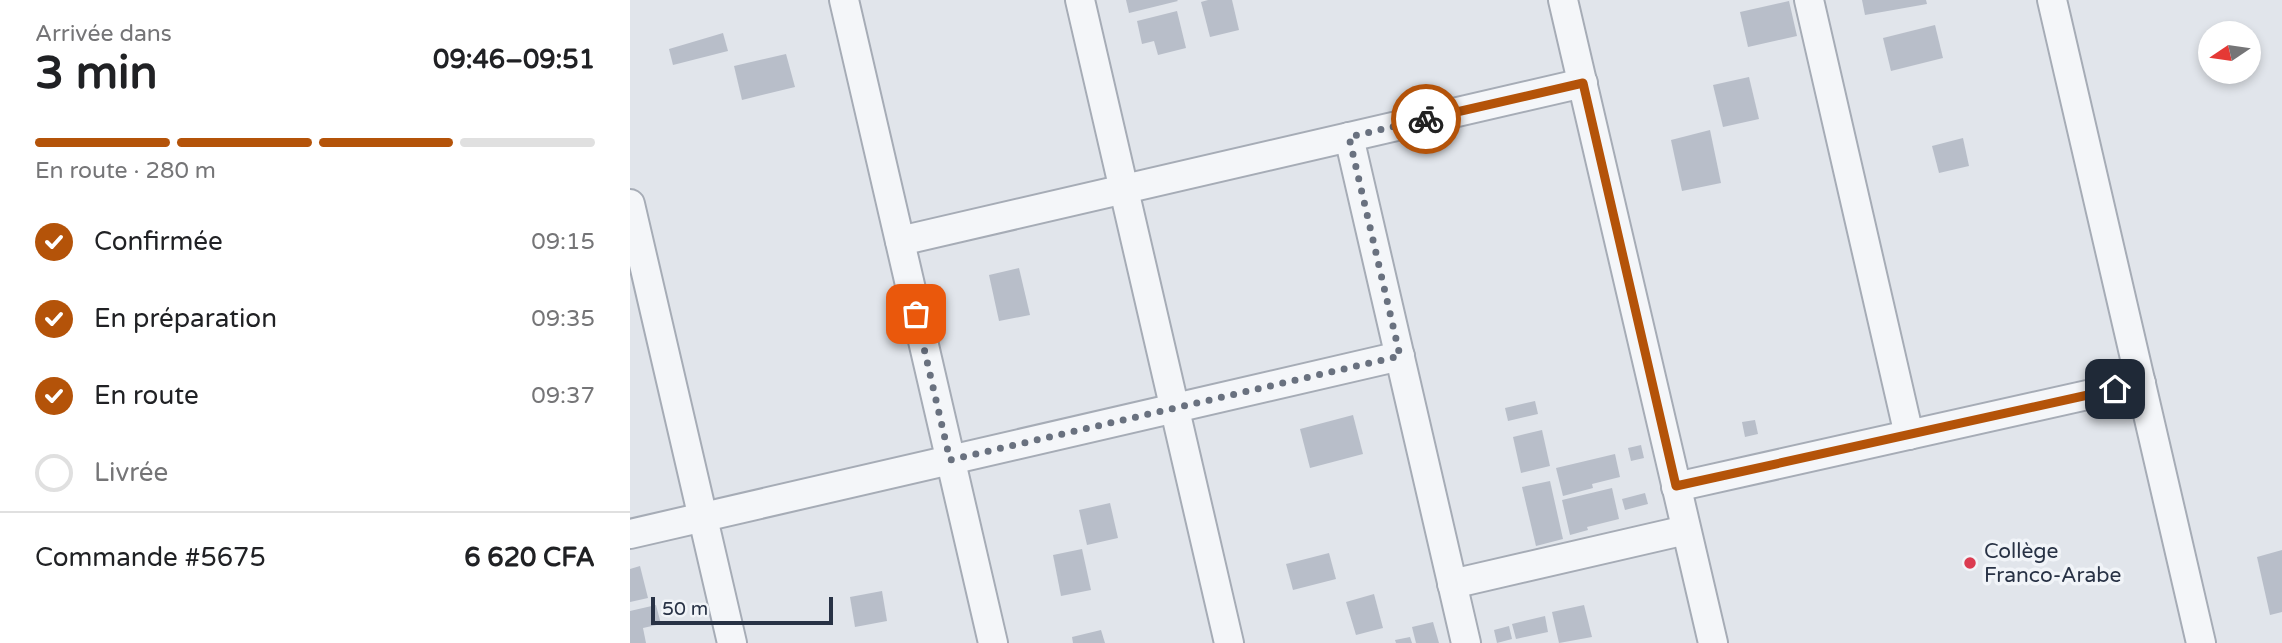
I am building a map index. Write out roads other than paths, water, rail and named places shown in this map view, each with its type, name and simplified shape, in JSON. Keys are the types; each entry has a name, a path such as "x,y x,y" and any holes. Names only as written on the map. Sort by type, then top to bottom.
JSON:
{"street":[{"path":"844,0 993,643"},
{"path":"1080,0 1229,643"},
{"path":"1563,0 1713,643"},
{"path":"1809,0 1909,435"},
{"path":"2052,0 2200,643"},
{"path":"900,241 1583,83"},
{"path":"1349,137 1466,643"},
{"path":"630,204 732,643"},
{"path":"630,534 1400,356"},
{"path":"1676,486 2141,383"},
{"path":"1452,584 1686,530"}],"place":[{"name":"Collège Franco-Arabe","path":"1970,563"}]}
